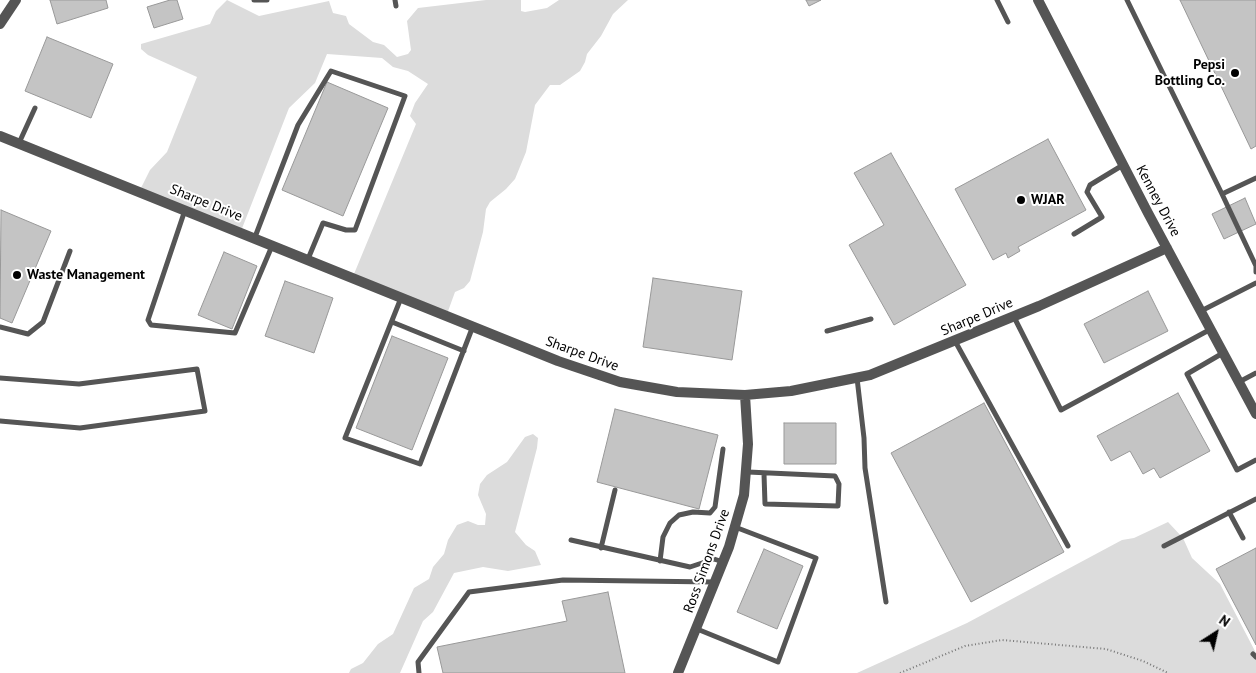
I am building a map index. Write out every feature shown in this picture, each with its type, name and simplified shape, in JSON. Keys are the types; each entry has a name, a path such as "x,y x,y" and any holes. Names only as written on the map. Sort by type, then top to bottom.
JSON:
{"street":[{"path":"0,24 16,0"},
{"name":"Kenney Drive","path":"1038,0 1123,165 1256,414"},
{"name":"Sharpe Drive","path":"0,136 254,237 558,362 620,382 676,392 745,395 791,392 858,378 895,366 955,341 1167,248"},
{"name":"Ross Simons Drive","path":"678,673 697,629 735,527 748,472 745,395"}],"lane":[{"path":"254,0 267,0"},
{"path":"997,0 1008,22"},
{"path":"1126,0 1222,194 1256,266 1256,272"},
{"path":"254,237 298,125 331,71 405,96 355,230 346,230 323,223 308,259"},
{"path":"19,143 35,108"},
{"path":"1074,234 1102,217 1087,192 1090,185 1123,165"},
{"path":"1222,194 1256,178"},
{"path":"186,210 148,320 151,325 235,332 272,245"},
{"path":"0,327 28,334 43,322 70,251"},
{"path":"1201,311 1256,283"},
{"path":"402,297 345,438 420,464 473,326"},
{"path":"1014,316 1060,410 1211,329"},
{"path":"827,331 871,320"},
{"path":"392,322 464,351"},
{"path":"955,341 1068,546"},
{"path":"1223,352 1186,374 1237,470 1256,460"},
{"path":"0,378 79,384 197,369 205,410 80,428 0,421"},
{"path":"1239,382 1256,373"},
{"path":"858,378 865,468 886,602"},
{"path":"660,562 663,537 670,523 679,515 694,512 710,513 715,507 723,449"},
{"path":"748,472 835,476 839,484 838,506 765,504 764,474"},
{"path":"601,548 615,490"},
{"path":"1164,546 1256,499"},
{"path":"1229,512 1244,538"},
{"path":"697,629 778,662 816,558 735,527"},
{"path":"571,540 660,562 690,567 714,559 723,562"},
{"path":"419,673 418,662 469,592 563,580 715,582"}],"path":[{"path":"900,673 965,646 1002,640 1106,649 1143,661 1168,673"}],"shaded area":[{"path":"227,0 259,16 329,1 333,13 346,16 349,24 373,42 384,45 397,57 408,54 411,50 407,21 418,8 486,0 521,0 521,11 525,12 547,8 559,0 628,0 613,14 601,36 587,54 580,71 560,85 550,85 535,105 526,152 515,179 490,202 486,209 483,232 470,281 464,288 455,292 447,314 354,274 416,124 410,116 415,103 428,84 408,71 393,67 382,58 327,54 315,83 289,108 241,231 141,188 150,170 167,152 197,77 148,55 141,49 141,44 210,24 216,11"},
{"path":"533,434 538,438 537,448 515,532 526,545 535,551 541,565 508,571 483,567 454,573 433,612 423,621 400,673 349,673 351,669 363,663 378,644 393,634 414,588 429,579 433,567 444,554 448,540 457,525 468,521 478,525 485,525 486,514 478,495 480,484 487,475 507,462 525,437"},
{"path":"1168,522 1183,538 1192,558 1220,584 1256,653 1256,673 857,673 967,623 1122,540 1134,538"}],"building":[{"path":"50,0 106,0 108,8 57,24"},
{"path":"170,0 177,0 183,19 154,28 147,7"},
{"path":"806,0 821,0 809,6"},
{"name":"Pepsi Bottling Co.","path":"1180,0 1256,0 1256,146 1251,149"},
{"path":"47,37 113,64 91,118 25,91"},
{"path":"327,82 388,108 343,216 282,190"},
{"name":"WJAR","path":"1048,139 1086,210 1018,247 1020,251 1008,258 1006,253 993,260 955,189"},
{"path":"891,153 966,285 894,325 849,245 884,225 854,173"},
{"path":"1245,198 1256,224 1224,239 1212,214"},
{"name":"Waste Management","path":"1,210 51,231 12,323 0,318"},
{"path":"224,252 257,266 232,329 198,315"},
{"path":"653,278 742,291 732,360 643,347"},
{"path":"285,281 333,298 314,353 265,336"},
{"path":"1148,291 1168,331 1104,363 1084,324"},
{"path":"392,336 448,358 412,450 356,428"},
{"path":"1178,393 1210,451 1160,478 1154,468 1143,474 1130,451 1111,461 1097,436"},
{"path":"984,403 1064,552 971,602 891,453"},
{"path":"615,409 718,435 699,509 597,482"},
{"path":"784,423 836,423 836,464 784,464"},
{"path":"1256,548 1256,645 1216,569"},
{"path":"764,549 803,566 777,629 737,612"},
{"path":"608,592 625,673 443,673 437,647 567,621 562,601"}],"place":[{"name":"Pepsi Bottling Co.","path":"1235,73"},
{"name":"WJAR","path":"1021,200"},
{"name":"Waste Management","path":"17,275"}]}
